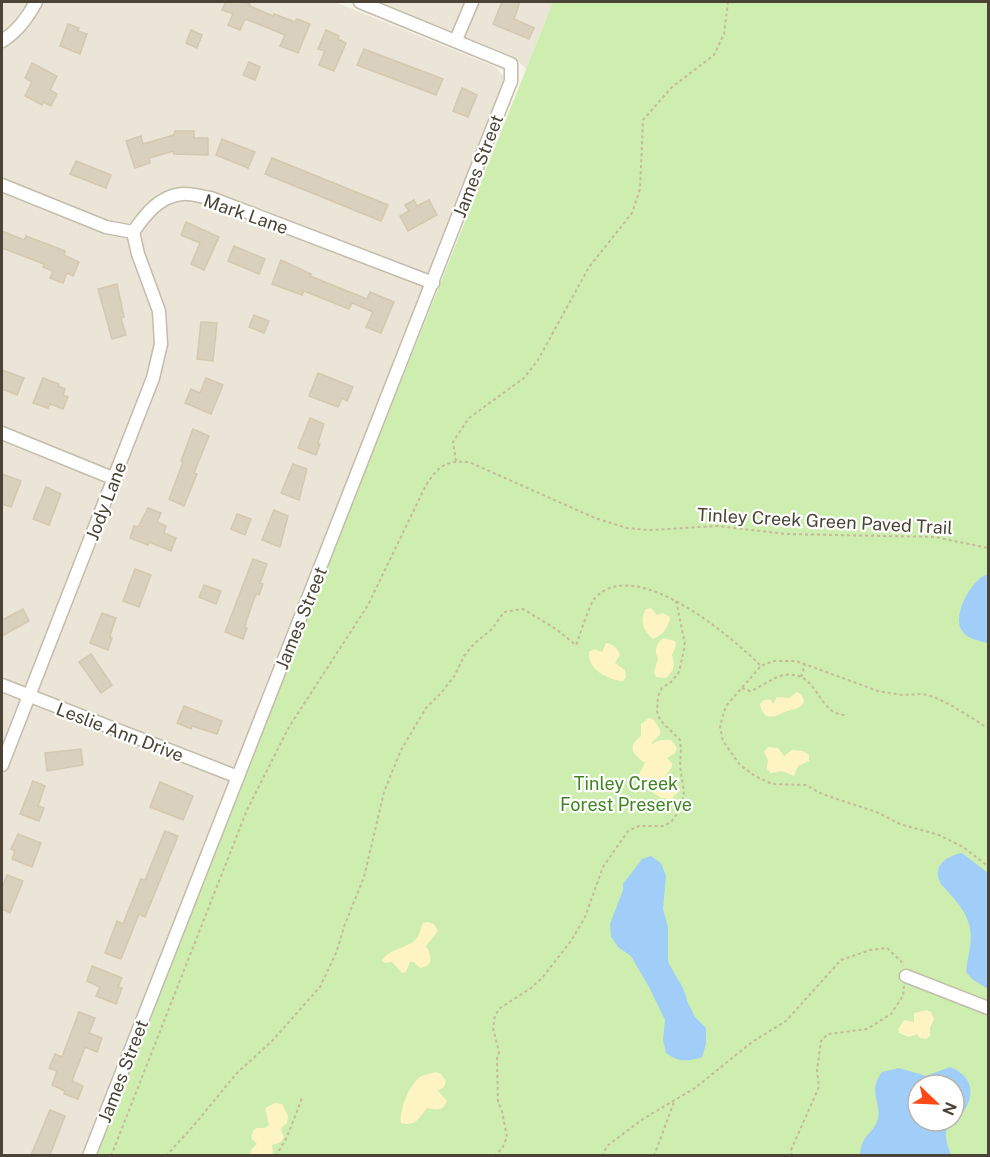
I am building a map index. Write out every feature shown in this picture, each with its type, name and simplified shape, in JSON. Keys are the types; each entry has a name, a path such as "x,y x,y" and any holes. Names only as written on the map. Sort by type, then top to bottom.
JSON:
{"street":[{"path":"2,41 24,21 36,2"},
{"path":"360,2 456,40 472,2"},
{"name":"James Street","path":"89,1155 511,81 510,64 456,40"},
{"path":"2,185 106,227 133,232"},
{"name":"Mark Lane","path":"133,232 148,211 164,200 182,194 211,198 433,283"},
{"name":"Jody Lane","path":"2,765 153,378 160,344 159,311 138,254 133,232"},
{"path":"2,433 115,480"},
{"name":"Leslie Ann Drive","path":"2,685 238,777"},
{"path":"906,976 988,1008"}],"path":[{"path":"111,1155 247,810 289,728 351,633 382,579 426,485 437,468 456,461 453,442 469,418 524,378 538,360 588,267 632,213 640,189 643,120 672,87 714,55 724,34 729,2"},
{"name":"Tinley Creek Green Paved Trail","path":"456,461 469,462 595,518 627,528 651,530 717,526 786,534 935,537 988,548"},
{"path":"166,1155 236,1074 272,1041 320,987 336,953 364,878 384,792 400,750 426,708 455,675 464,656 475,642 492,628 504,612 523,609 556,629 576,645 595,598 615,585 648,589 676,600 709,622 761,666"},
{"path":"494,1155 506,1145 507,1137 498,1102 497,1059 499,1052 493,1028 495,1015 500,1008 542,978 571,941 585,917 603,867 628,831 639,826 664,826 671,822 677,814 682,801 684,792 680,766 680,740 660,720 657,711 658,696 680,672 685,645 676,600"},
{"path":"988,728 934,697 923,694 902,695 878,691 787,659 761,666 742,687 724,712 721,734 729,752 747,771 772,784 806,785 822,794 879,813 900,824 939,835 963,847 988,866"},
{"path":"801,677 806,665"},
{"path":"742,687 744,691 750,691 780,676 801,677 808,681 823,702 834,712 846,715"},
{"path":"602,1155 607,1146 643,1119 695,1088 752,1042 786,1021 841,960 870,950 887,948 901,961 906,976 903,996 891,1014 867,1029 828,1034 821,1041 817,1071 819,1086 791,1150 792,1155"},
{"path":"276,1155 287,1137 302,1098"},
{"path":"654,1155 675,1100"}],"shaded area":[{"path":"2,2 335,2 496,67 504,77 505,89 84,1155 2,1156"},
{"path":"375,2 553,2 526,69 514,57"}],"green space":[{"name":"Tinley Creek Forest Preserve","path":"553,2 988,2 988,1155 91,1156"}],"sand":[{"path":"651,608 657,615 663,613 670,617 665,630 653,639 645,629 643,621 646,609"},
{"path":"663,638 675,641 676,645 672,655 674,668 666,678 656,677 654,672 658,659 656,647"},
{"path":"606,643 615,647 620,655 615,663 625,670 626,677 623,681 605,676 591,664 589,652 594,649 602,652"},
{"path":"797,692 802,695 804,701 799,707 773,717 763,713 760,704 764,700 770,699 773,704 777,697 789,698"},
{"path":"649,718 654,720 660,730 660,735 651,743 671,740 677,748 675,753 667,758 672,763 672,767 665,776 678,784 677,793 671,799 661,798 640,784 639,774 645,763 637,757 633,747 641,736 641,724"},
{"path":"768,747 778,748 784,756 792,750 803,751 809,755 809,761 798,766 794,776 782,771 771,773 767,769 768,760 764,752"},
{"path":"423,923 434,924 438,931 426,946 430,953 428,965 420,968 414,962 410,962 406,972 402,973 392,962 382,961 388,954 416,939"},
{"path":"927,1010 931,1012 934,1019 930,1028 930,1036 926,1039 920,1038 917,1034 909,1037 899,1033 898,1029 904,1020 914,1022 914,1013"},
{"path":"435,1072 441,1074 446,1081 444,1087 438,1091 447,1101 445,1105 439,1109 427,1108 420,1118 410,1124 401,1123 403,1105 412,1086 422,1076"},
{"path":"275,1103 282,1104 288,1116 287,1123 281,1130 284,1137 281,1142 272,1145 273,1155 250,1155 251,1150 257,1144 251,1138 253,1131 269,1125 265,1108"}],"water":[{"path":"988,574 988,643 965,634 959,617 970,590"},
{"path":"962,853 988,873 988,989 972,979 966,972 971,940 969,924 956,901 941,884 938,876 938,870 943,862"},
{"path":"651,856 661,863 666,876 663,909 668,927 668,962 683,988 695,1017 706,1028 706,1044 702,1057 692,1060 679,1060 666,1053 663,1040 665,1020 631,956 618,947 611,937 610,924 623,890 623,884 642,859"},
{"path":"950,1067 961,1073 934,1073"},
{"path":"899,1068 916,1073 906,1073 906,1133 947,1133 946,1139 951,1155 860,1155 864,1139 872,1131 879,1116 875,1093 877,1079 882,1072"},
{"path":"966,1078 970,1090 966,1108"}],"building":[{"path":"226,2 244,2 273,16 274,14 295,22 297,19 310,24 298,53 280,46 285,35 268,28 245,19 240,30 228,25 233,14 222,10"},
{"path":"502,2 520,2 514,19 534,28 529,39 493,24"},
{"path":"68,24 87,34 80,54 60,46"},
{"path":"191,30 202,35 197,48 186,43"},
{"path":"326,30 339,36 338,39 346,43 334,71 319,65 325,51 318,49"},
{"path":"364,49 443,79 436,95 357,65"},
{"path":"249,62 260,67 255,80 243,75"},
{"path":"32,63 57,76 50,90 57,94 51,106 43,102 42,105 25,96 32,82 25,78"},
{"path":"462,88 477,95 468,117 453,111"},
{"path":"175,131 194,131 194,138 208,138 208,155 174,154 174,151 149,158 150,163 135,168 126,141 141,136 143,144 174,135"},
{"path":"222,139 255,152 248,168 216,155"},
{"path":"272,158 388,205 381,221 265,174"},
{"path":"76,161 111,175 106,188 70,174"},
{"path":"414,200 417,206 429,200 437,215 408,231 400,216 409,211 405,205"},
{"path":"186,222 219,237 204,270 191,264 200,243 181,235"},
{"path":"2,231 24,240 26,236 65,251 64,255 79,262 73,276 67,273 63,283 50,278 53,271 43,267 44,264 2,248"},
{"path":"234,246 265,259 259,274 228,261"},
{"path":"281,260 311,274 310,276 367,299 370,292 394,302 381,333 366,327 373,312 352,303 349,309 304,291 302,295 272,284"},
{"path":"117,284 124,317 121,318 126,335 112,339 98,289"},
{"path":"254,315 269,321 264,333 249,327"},
{"path":"201,322 217,323 213,361 197,359"},
{"path":"2,370 24,378 17,395 2,389"},
{"path":"318,373 353,387 347,401 342,398 338,407 309,396"},
{"path":"43,378 65,389 63,395 68,397 63,409 50,404 48,408 33,403"},
{"path":"206,378 223,385 211,414 185,403 191,389 200,393"},
{"path":"310,418 324,424 316,455 298,448"},
{"path":"193,429 209,436 184,506 169,499"},
{"path":"293,464 307,469 299,500 281,493"},
{"path":"2,474 21,481 11,507 2,504"},
{"path":"46,487 61,494 49,525 33,519"},
{"path":"148,508 161,513 157,522 166,526 164,533 176,538 171,551 149,542 148,545 130,538 134,526 138,527"},
{"path":"274,510 288,516 280,547 262,540"},
{"path":"237,514 251,519 245,535 231,529"},
{"path":"253,559 267,564 260,583 263,584 259,595 256,594 247,619 243,639 225,632"},
{"path":"135,569 151,575 139,607 123,601"},
{"path":"204,585 221,591 216,604 199,597"},
{"path":"23,609 29,621 2,636 2,620"},
{"path":"102,613 116,618 108,650 90,643"},
{"path":"91,654 112,685 101,693 79,662"},
{"path":"184,706 222,721 217,734 192,726 191,729 177,723"},
{"path":"81,749 83,765 47,771 45,753"},
{"path":"33,781 45,786 38,806 44,808 39,821 20,814"},
{"path":"160,782 193,796 183,820 150,807"},
{"path":"165,831 178,836 145,917 139,914 121,959 105,953 117,921 123,924 141,879 145,880"},
{"path":"18,834 41,843 32,867 12,859 15,851 11,849"},
{"path":"7,875 23,881 10,913 2,909 2,888"},
{"path":"92,966 122,978 118,987 122,988 116,1004 96,996 100,987 87,981"},
{"path":"79,1012 95,1018 89,1033 102,1038 97,1052 85,1047 72,1081 83,1086 78,1099 64,1094 65,1091 52,1085 57,1071 49,1068 55,1054 62,1057"},
{"path":"50,1110 65,1116 50,1155 31,1155"}]}
